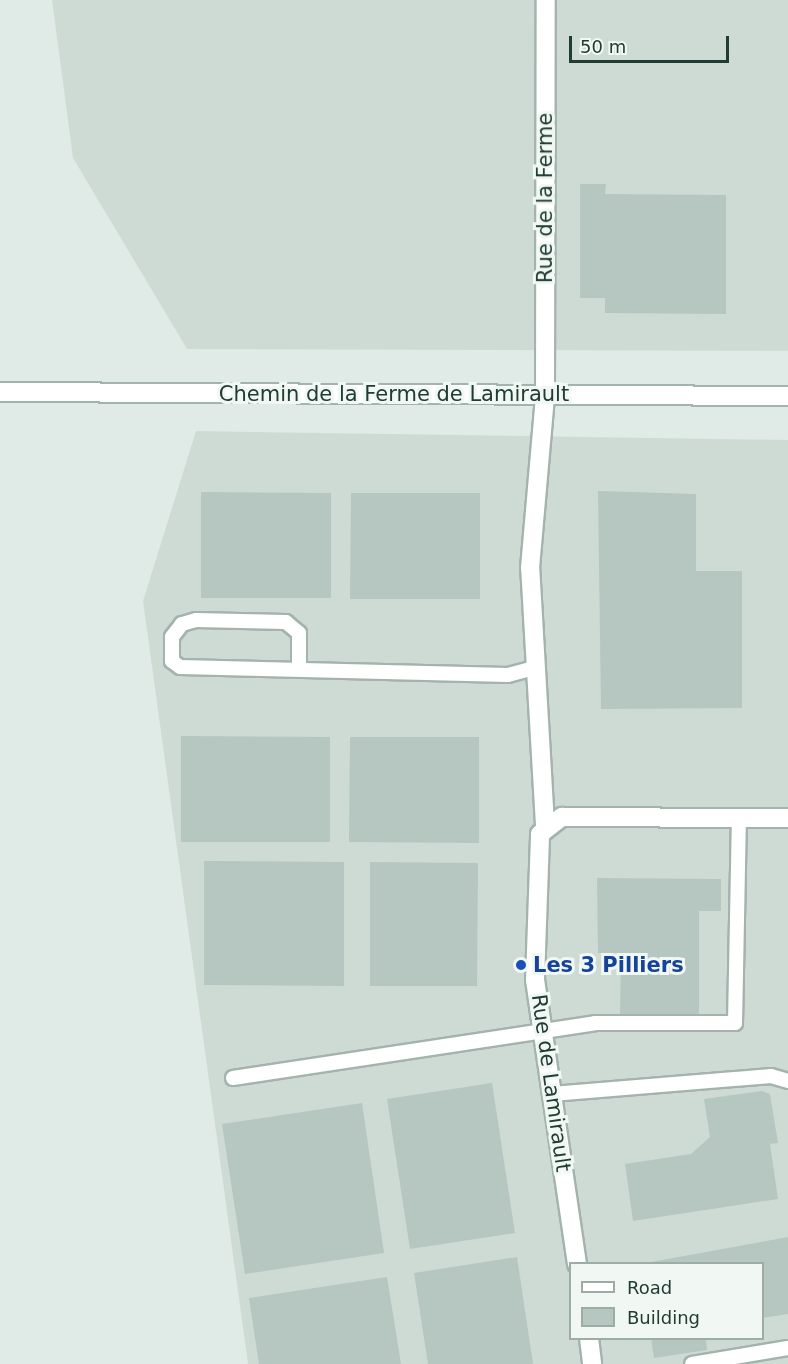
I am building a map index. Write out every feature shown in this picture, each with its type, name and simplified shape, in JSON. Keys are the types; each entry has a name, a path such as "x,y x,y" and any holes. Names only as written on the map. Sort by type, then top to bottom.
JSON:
{"street":[{"name":"Rue de la Ferme","path":"534,668 530,568 545,395 546,0"},
{"name":"Chemin de la Ferme de Lamirault","path":"0,392 788,396"},
{"name":"Rue de Lamirault","path":"534,668 544,825 538,842 535,980 577,1262"},
{"path":"544,825 562,817 788,818"},
{"path":"588,1340 592,1364"}],"lane":[{"path":"299,669 299,633 286,622 196,620 182,624 172,637 172,661 180,667 508,675 534,668"},
{"path":"233,1078 495,1042 543,1030 596,1023 735,1023 739,818"},
{"path":"552,1094 759,1077 788,1081"},
{"path":"692,1364 788,1348"}],"shaded area":[{"path":"52,0 788,0 788,351 187,349 73,158"},
{"path":"196,431 788,440 788,1364 248,1364 143,601"}],"building":[{"path":"580,184 606,184 605,194 726,195 726,314 605,313 605,298 580,298"},
{"path":"598,491 696,494 696,571 742,571 742,708 601,709"},
{"path":"201,492 331,493 331,598 201,598"},
{"path":"351,493 480,493 480,599 350,599"},
{"path":"181,736 330,737 330,842 181,842"},
{"path":"350,737 479,737 479,843 349,842"},
{"path":"204,861 344,862 344,986 204,985"},
{"path":"370,862 478,863 477,986 370,986"},
{"path":"597,878 721,879 721,911 699,911 699,1015 620,1015 621,953 598,953"},
{"path":"492,1083 515,1233 410,1249 387,1099"},
{"path":"762,1091 770,1094 778,1143 770,1144 778,1199 633,1221 625,1164 691,1154 710,1137 704,1099"},
{"path":"362,1103 384,1253 245,1274 222,1124"},
{"path":"788,1237 788,1314 764,1318 764,1262 651,1262"},
{"path":"517,1257 533,1364 428,1364 414,1273"},
{"path":"387,1277 401,1364 259,1364 249,1298"},
{"path":"651,1340 706,1340 707,1350 654,1358"}],"place":[{"name":"Les 3 Pilliers","path":"521,965"}]}
